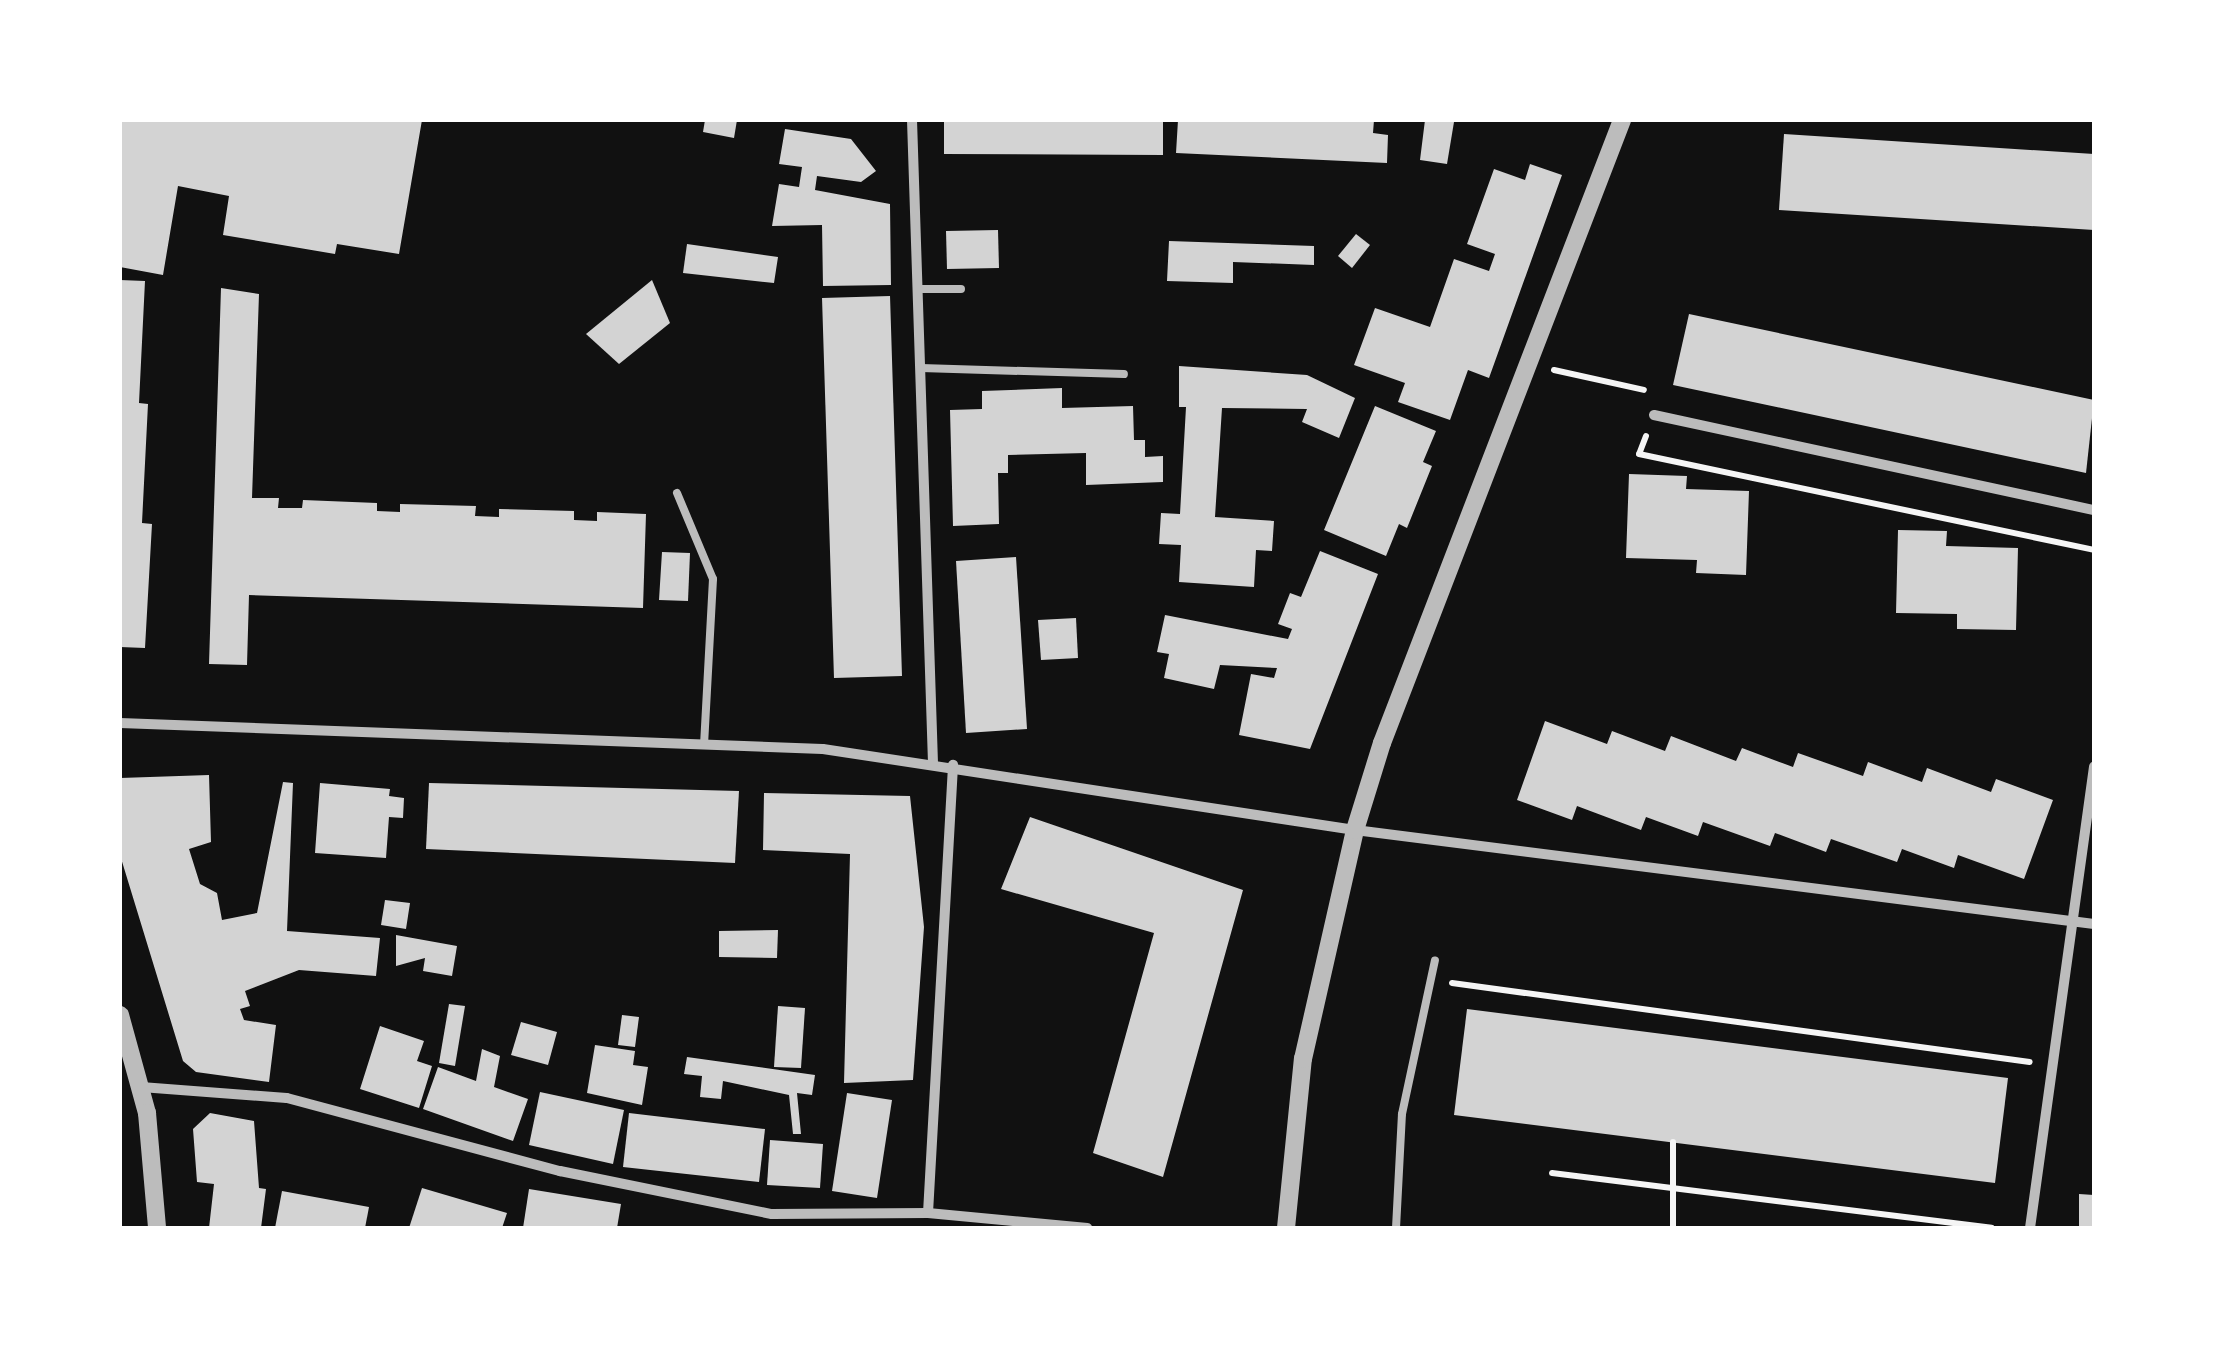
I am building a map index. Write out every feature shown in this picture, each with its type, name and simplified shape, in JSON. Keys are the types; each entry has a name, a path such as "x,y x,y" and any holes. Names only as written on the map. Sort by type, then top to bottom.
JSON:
{"street":[{"path":"912,120 933,763"},
{"path":"1286,1228 1303,1059 1354,830 1622,120"},
{"path":"1654,416 2094,510"},
{"path":"120,723 704,744 953,765 1354,830 2094,924"},
{"path":"928,1213 953,765"},
{"path":"2030,1228 2094,766"},
{"path":"120,1015 141,1087 158,1228"},
{"path":"141,1087 287,1098 560,1171 772,1214 928,1213 1087,1228"},
{"path":"770,1228 772,1214"}],"lane":[{"path":"918,289 961,289"},
{"path":"920,368 1124,374"},
{"path":"677,493 713,579 704,744"},
{"path":"1396,1228 1402,1114 1434,960"}],"path":[{"path":"1528,365 1650,391 1654,416 1639,454 2094,550"},
{"path":"1429,980 2051,1065"},
{"path":"1673,1142 1668,1187 1673,1228"},
{"path":"1552,1173 1992,1228"}],"building":[{"path":"120,120 422,120 399,254 337,244 335,254 223,235 229,196 178,186 163,275 120,267"},
{"path":"705,120 737,120 734,138 703,132"},
{"path":"944,120 1163,120 1163,155 944,154"},
{"path":"1178,120 1374,120 1373,133 1388,135 1387,163 1176,153"},
{"path":"1425,120 1454,122 1447,164 1420,160"},
{"path":"785,129 851,139 876,171 861,182 817,176 815,190 890,204 891,285 823,286 822,225 772,226 779,184 799,187 802,167 779,164"},
{"path":"1784,134 2094,154 2094,230 1779,210"},
{"path":"1530,164 1562,175 1489,378 1468,370 1450,420 1398,402 1405,383 1354,365 1375,308 1430,327 1454,259 1489,271 1495,254 1467,244 1494,169 1525,180"},
{"path":"998,230 999,268 947,269 946,231"},
{"path":"1356,234 1370,245 1352,268 1338,256"},
{"path":"1169,241 1314,246 1314,265 1233,262 1233,283 1167,281"},
{"path":"687,244 778,257 774,283 683,273"},
{"path":"120,280 145,281 139,403 148,404 142,523 152,524 145,648 120,647"},
{"path":"652,280 670,323 619,364 586,334"},
{"path":"221,288 259,294 252,498 279,498 278,508 302,508 303,500 377,503 377,511 400,512 400,504 476,506 475,516 499,517 499,509 574,511 574,520 597,521 597,512 646,514 643,608 249,595 247,665 209,664"},
{"path":"890,296 902,676 834,678 822,298"},
{"path":"1689,314 2094,400 2086,473 1673,385"},
{"path":"1179,366 1307,375 1355,398 1339,438 1302,422 1307,409 1222,408 1215,517 1274,521 1272,551 1256,550 1254,587 1179,582 1181,545 1159,544 1161,513 1180,514 1186,407 1179,407"},
{"path":"1062,388 1062,408 1133,406 1134,440 1145,440 1145,457 1163,456 1163,482 1086,485 1086,453 1008,455 1008,473 998,473 999,524 953,526 950,410 982,409 982,391"},
{"path":"1375,406 1436,431 1423,462 1432,466 1407,528 1399,524 1386,556 1324,530"},
{"path":"1629,474 1687,476 1686,489 1749,491 1746,575 1696,573 1697,560 1626,558"},
{"path":"1898,530 1947,531 1946,546 2018,548 2016,630 1957,629 1957,614 1896,613"},
{"path":"1320,551 1378,574 1310,749 1239,735 1251,674 1274,678 1277,668 1220,665 1214,689 1164,678 1169,654 1157,652 1165,615 1288,639 1292,629 1278,624 1290,593 1301,597"},
{"path":"662,552 690,553 688,601 659,600"},
{"path":"1016,557 1027,729 966,733 956,561"},
{"path":"1076,618 1078,658 1041,660 1038,620"},
{"path":"1545,721 1607,744 1612,731 1665,751 1671,736 1736,761 1742,748 1793,767 1798,753 1863,776 1868,762 1922,782 1927,768 1991,792 1996,779 2053,800 2024,879 1958,855 1954,868 1902,849 1897,862 1831,839 1826,852 1775,833 1770,846 1703,822 1698,836 1646,817 1641,830 1577,806 1572,820 1517,800"},
{"path":"209,775 211,842 189,849 200,884 217,893 222,920 257,913 283,782 293,783 287,931 380,938 376,976 299,970 245,991 250,1006 240,1009 244,1020 276,1025 269,1082 196,1072 183,1061 120,855 120,778"},
{"path":"320,783 390,789 389,796 404,798 403,818 389,817 386,858 315,853"},
{"path":"429,783 739,791 735,863 426,849"},
{"path":"764,793 910,796 924,927 913,1080 844,1083 850,854 763,850"},
{"path":"1030,817 1243,890 1163,1177 1093,1153 1154,933 1001,889"},
{"path":"385,900 410,903 406,929 381,925"},
{"path":"778,930 777,958 719,957 719,931"},
{"path":"396,935 457,946 452,976 423,971 425,958 396,966"},
{"path":"449,1004 465,1006 455,1066 439,1063"},
{"path":"778,1006 805,1008 801,1068 774,1067"},
{"path":"1467,1009 2008,1078 1995,1183 1454,1115"},
{"path":"622,1015 639,1017 635,1047 618,1045"},
{"path":"521,1022 557,1032 548,1065 511,1055"},
{"path":"380,1026 424,1041 417,1061 432,1066 419,1108 360,1089"},
{"path":"595,1045 635,1051 633,1065 648,1067 642,1105 587,1093"},
{"path":"482,1049 500,1056 494,1087 528,1099 513,1141 423,1109 438,1067 476,1081"},
{"path":"687,1057 815,1075 812,1095 797,1093 801,1134 793,1134 789,1095 723,1081 721,1099 700,1097 702,1076 684,1074"},
{"path":"540,1092 624,1110 613,1164 529,1145"},
{"path":"847,1093 892,1100 877,1198 832,1191"},
{"path":"210,1113 254,1121 259,1188 266,1189 261,1228 209,1228 214,1184 197,1182 193,1129"},
{"path":"629,1113 765,1129 759,1182 623,1167"},
{"path":"770,1140 823,1144 820,1188 767,1185"},
{"path":"422,1188 507,1213 502,1228 409,1228"},
{"path":"529,1189 621,1204 617,1228 523,1228"},
{"path":"282,1191 369,1207 365,1228 275,1228"},
{"path":"2079,1194 2094,1195 2094,1228 2079,1228"}]}
